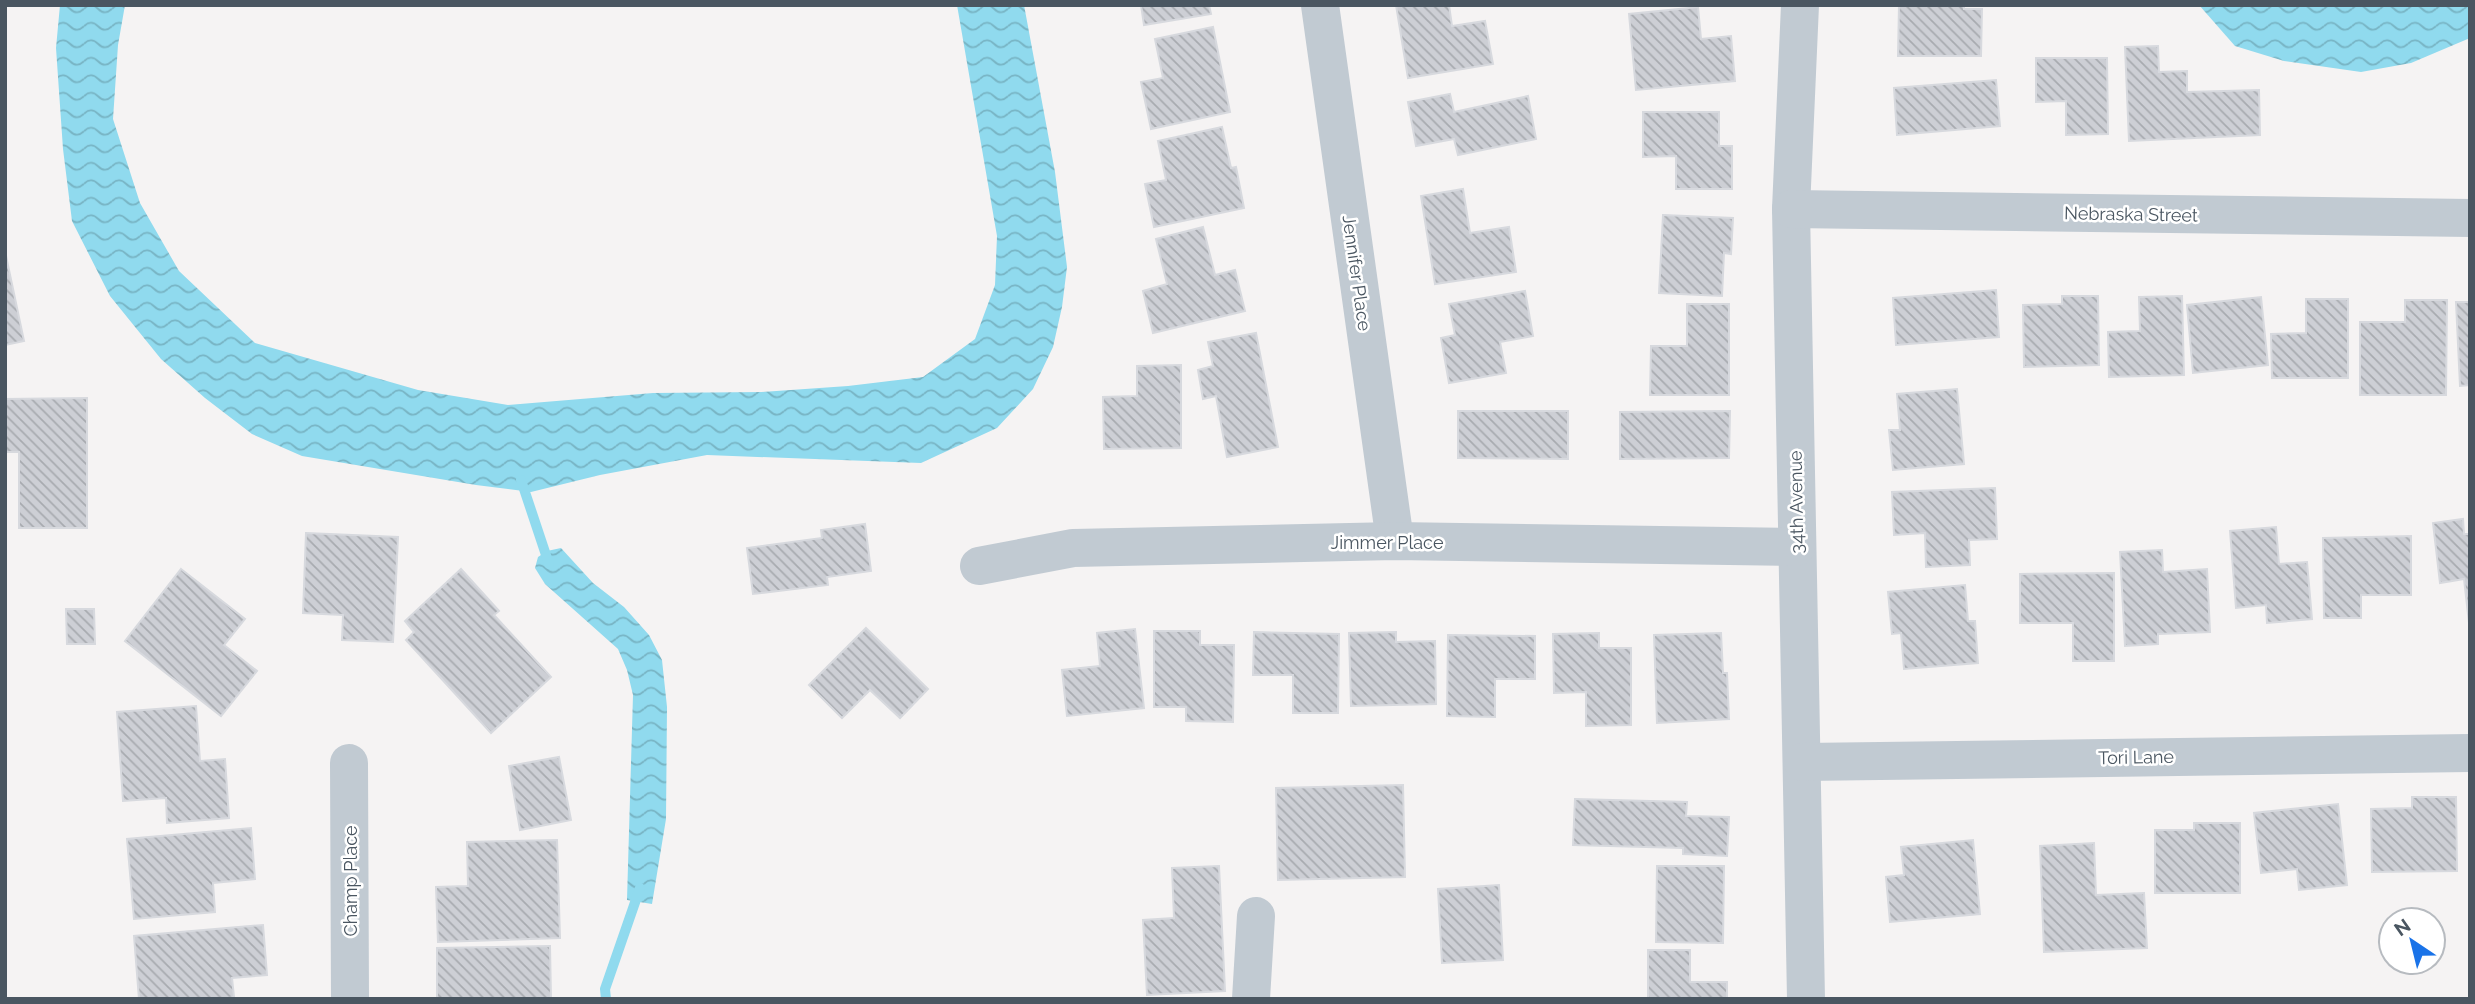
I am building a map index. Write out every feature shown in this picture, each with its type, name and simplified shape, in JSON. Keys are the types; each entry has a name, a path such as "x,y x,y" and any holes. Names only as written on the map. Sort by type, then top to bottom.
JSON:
{"street":[{"name":"Jennifer Place","path":"1320,5 1395,541"},
{"name":"34th Avenue","path":"1800,5 1791,209 1806,999"},
{"name":"Nebraska Street","path":"1791,209 2470,218"},
{"name":"Jimmer Place","path":"979,566 1073,548 1395,541 1796,547"},
{"name":"Tori Lane","path":"1803,762 2470,753"},
{"name":"Champ Place","path":"349,763 350,999"},
{"path":"1251,999 1256,916"}],"water":[{"path":"60,5 125,5 118,45 113,119 140,203 179,271 255,343 418,390 508,405 653,393 762,392 923,377 975,339 995,285 997,236 957,5 1024,5 1055,172 1067,267 1053,347 1033,389 997,428 921,463 707,455 600,475 531,492 302,456 252,434 205,398 161,359 110,296 72,221 63,149 56,48"},
{"path":"2199,5 2470,5 2470,38 2411,63 2361,72 2284,61 2235,46"},
{"path":"561,548 593,583 624,607 649,635 662,660 667,707 666,819 652,904 627,900 633,695 627,670 618,649 545,584 535,568 538,557 547,551"}],"building":[{"path":"1141,5 1209,5 1211,14 1144,25"},
{"path":"1396,5 1449,5 1452,26 1485,21 1493,64 1408,78"},
{"path":"1899,5 1964,5 1964,9 1982,9 1981,56 1898,56"},
{"path":"1698,7 1701,39 1731,36 1735,81 1636,90 1629,14"},
{"path":"1213,27 1230,112 1151,129 1141,82 1163,78 1155,39"},
{"path":"2158,46 2159,72 2187,71 2187,92 2259,90 2260,135 2129,141 2125,47"},
{"path":"2036,58 2107,58 2108,134 2066,135 2066,101 2036,102"},
{"path":"1996,80 2000,126 1897,135 1894,88"},
{"path":"1450,94 1454,112 1528,96 1536,139 1458,155 1454,139 1416,146 1408,102"},
{"path":"1643,112 1719,112 1719,146 1732,146 1732,189 1676,189 1676,156 1643,157"},
{"path":"1222,127 1231,168 1236,167 1244,208 1154,227 1145,184 1166,180 1158,141"},
{"path":"1463,189 1470,233 1509,227 1516,272 1435,284 1421,196"},
{"path":"1663,215 1733,218 1731,254 1724,253 1722,296 1659,293"},
{"path":"1203,227 1215,275 1235,270 1245,311 1153,333 1143,291 1167,284 1156,239"},
{"path":"5,251 24,341 5,345"},
{"path":"1996,290 1999,337 1896,345 1893,298"},
{"path":"1525,291 1533,336 1500,342 1506,373 1449,383 1441,338 1455,335 1449,304"},
{"path":"2062,296 2098,296 2099,365 2024,367 2023,305 2062,304"},
{"path":"2182,296 2184,375 2109,377 2108,332 2140,331 2139,297"},
{"path":"2261,297 2268,365 2193,373 2187,305"},
{"path":"2306,299 2348,299 2348,378 2272,378 2271,334 2306,333"},
{"path":"2405,300 2447,300 2446,395 2360,395 2360,322 2405,322"},
{"path":"2456,302 2470,302 2470,385 2460,386"},
{"path":"1687,304 1729,304 1729,395 1650,395 1651,346 1687,346"},
{"path":"1256,333 1278,447 1227,457 1216,396 1203,399 1198,370 1213,366 1208,342"},
{"path":"1181,365 1181,448 1104,449 1103,397 1137,396 1137,366"},
{"path":"1957,389 1964,464 1893,470 1889,430 1900,430 1897,394"},
{"path":"87,398 87,528 19,528 19,452 5,452 5,399"},
{"path":"1458,411 1568,411 1568,459 1458,458"},
{"path":"1730,411 1729,458 1620,459 1620,412"},
{"path":"1995,488 1997,539 1969,540 1970,565 1926,567 1925,533 1894,535 1892,492"},
{"path":"2463,519 2464,534 2470,534 2469,623 2464,579 2440,583 2433,523"},
{"path":"865,524 871,571 827,577 828,585 753,594 747,548 822,538 821,530"},
{"path":"2276,527 2279,564 2307,562 2312,619 2267,623 2266,605 2236,608 2230,531"},
{"path":"306,533 398,537 393,642 342,640 343,615 303,613"},
{"path":"2411,536 2411,595 2361,595 2361,618 2324,618 2323,538"},
{"path":"2162,550 2163,572 2207,569 2210,632 2158,634 2158,644 2125,646 2120,552"},
{"path":"181,569 245,619 224,645 257,671 221,716 125,641"},
{"path":"461,569 499,611 494,615 551,677 491,733 406,640 414,632 405,621"},
{"path":"2114,573 2114,661 2073,661 2073,623 2020,623 2020,574"},
{"path":"1965,585 1968,621 1975,621 1978,663 1904,669 1901,633 1892,634 1888,592"},
{"path":"66,609 94,609 95,644 67,644"},
{"path":"866,628 928,689 900,718 870,690 842,718 809,685"},
{"path":"1135,629 1144,708 1067,716 1062,670 1100,666 1097,633"},
{"path":"1154,631 1200,631 1200,645 1234,645 1233,722 1186,721 1186,707 1154,707"},
{"path":"1254,632 1339,634 1338,713 1293,713 1293,675 1253,675"},
{"path":"1396,632 1396,642 1435,641 1436,704 1351,706 1349,633"},
{"path":"1599,633 1599,648 1631,648 1631,725 1586,726 1586,692 1554,693 1553,634"},
{"path":"1721,633 1723,673 1727,673 1729,719 1657,723 1654,635"},
{"path":"1448,635 1535,636 1535,679 1495,679 1495,717 1447,716"},
{"path":"196,706 200,761 225,759 229,818 167,823 166,798 123,801 117,712"},
{"path":"559,757 571,820 520,830 509,766"},
{"path":"1403,785 1405,877 1278,880 1276,788"},
{"path":"2412,797 2456,797 2457,871 2372,872 2371,809 2412,808"},
{"path":"1575,799 1687,802 1686,816 1729,817 1727,856 1683,854 1683,848 1573,845"},
{"path":"2338,804 2347,885 2299,890 2297,869 2261,873 2254,813"},
{"path":"2194,823 2240,823 2240,893 2155,893 2155,830 2194,830"},
{"path":"251,828 255,879 213,883 215,912 134,919 127,839"},
{"path":"557,840 560,938 438,942 436,887 468,886 467,842"},
{"path":"1973,840 1980,914 1890,922 1886,877 1904,875 1901,847"},
{"path":"2094,843 2096,895 2144,893 2147,948 2044,952 2040,846"},
{"path":"1219,866 1225,991 1147,995 1143,920 1174,918 1172,868"},
{"path":"1657,866 1724,866 1723,943 1656,942"},
{"path":"1499,885 1503,960 1442,963 1438,889"},
{"path":"263,925 267,975 232,978 234,997 139,999 134,936"},
{"path":"550,946 551,999 437,999 437,948"},
{"path":"1648,950 1690,950 1690,982 1727,982 1727,999 1648,999"}],"waterway":[{"path":"521,480 549,564"},
{"path":"606,999 605,989 640,888"}]}
